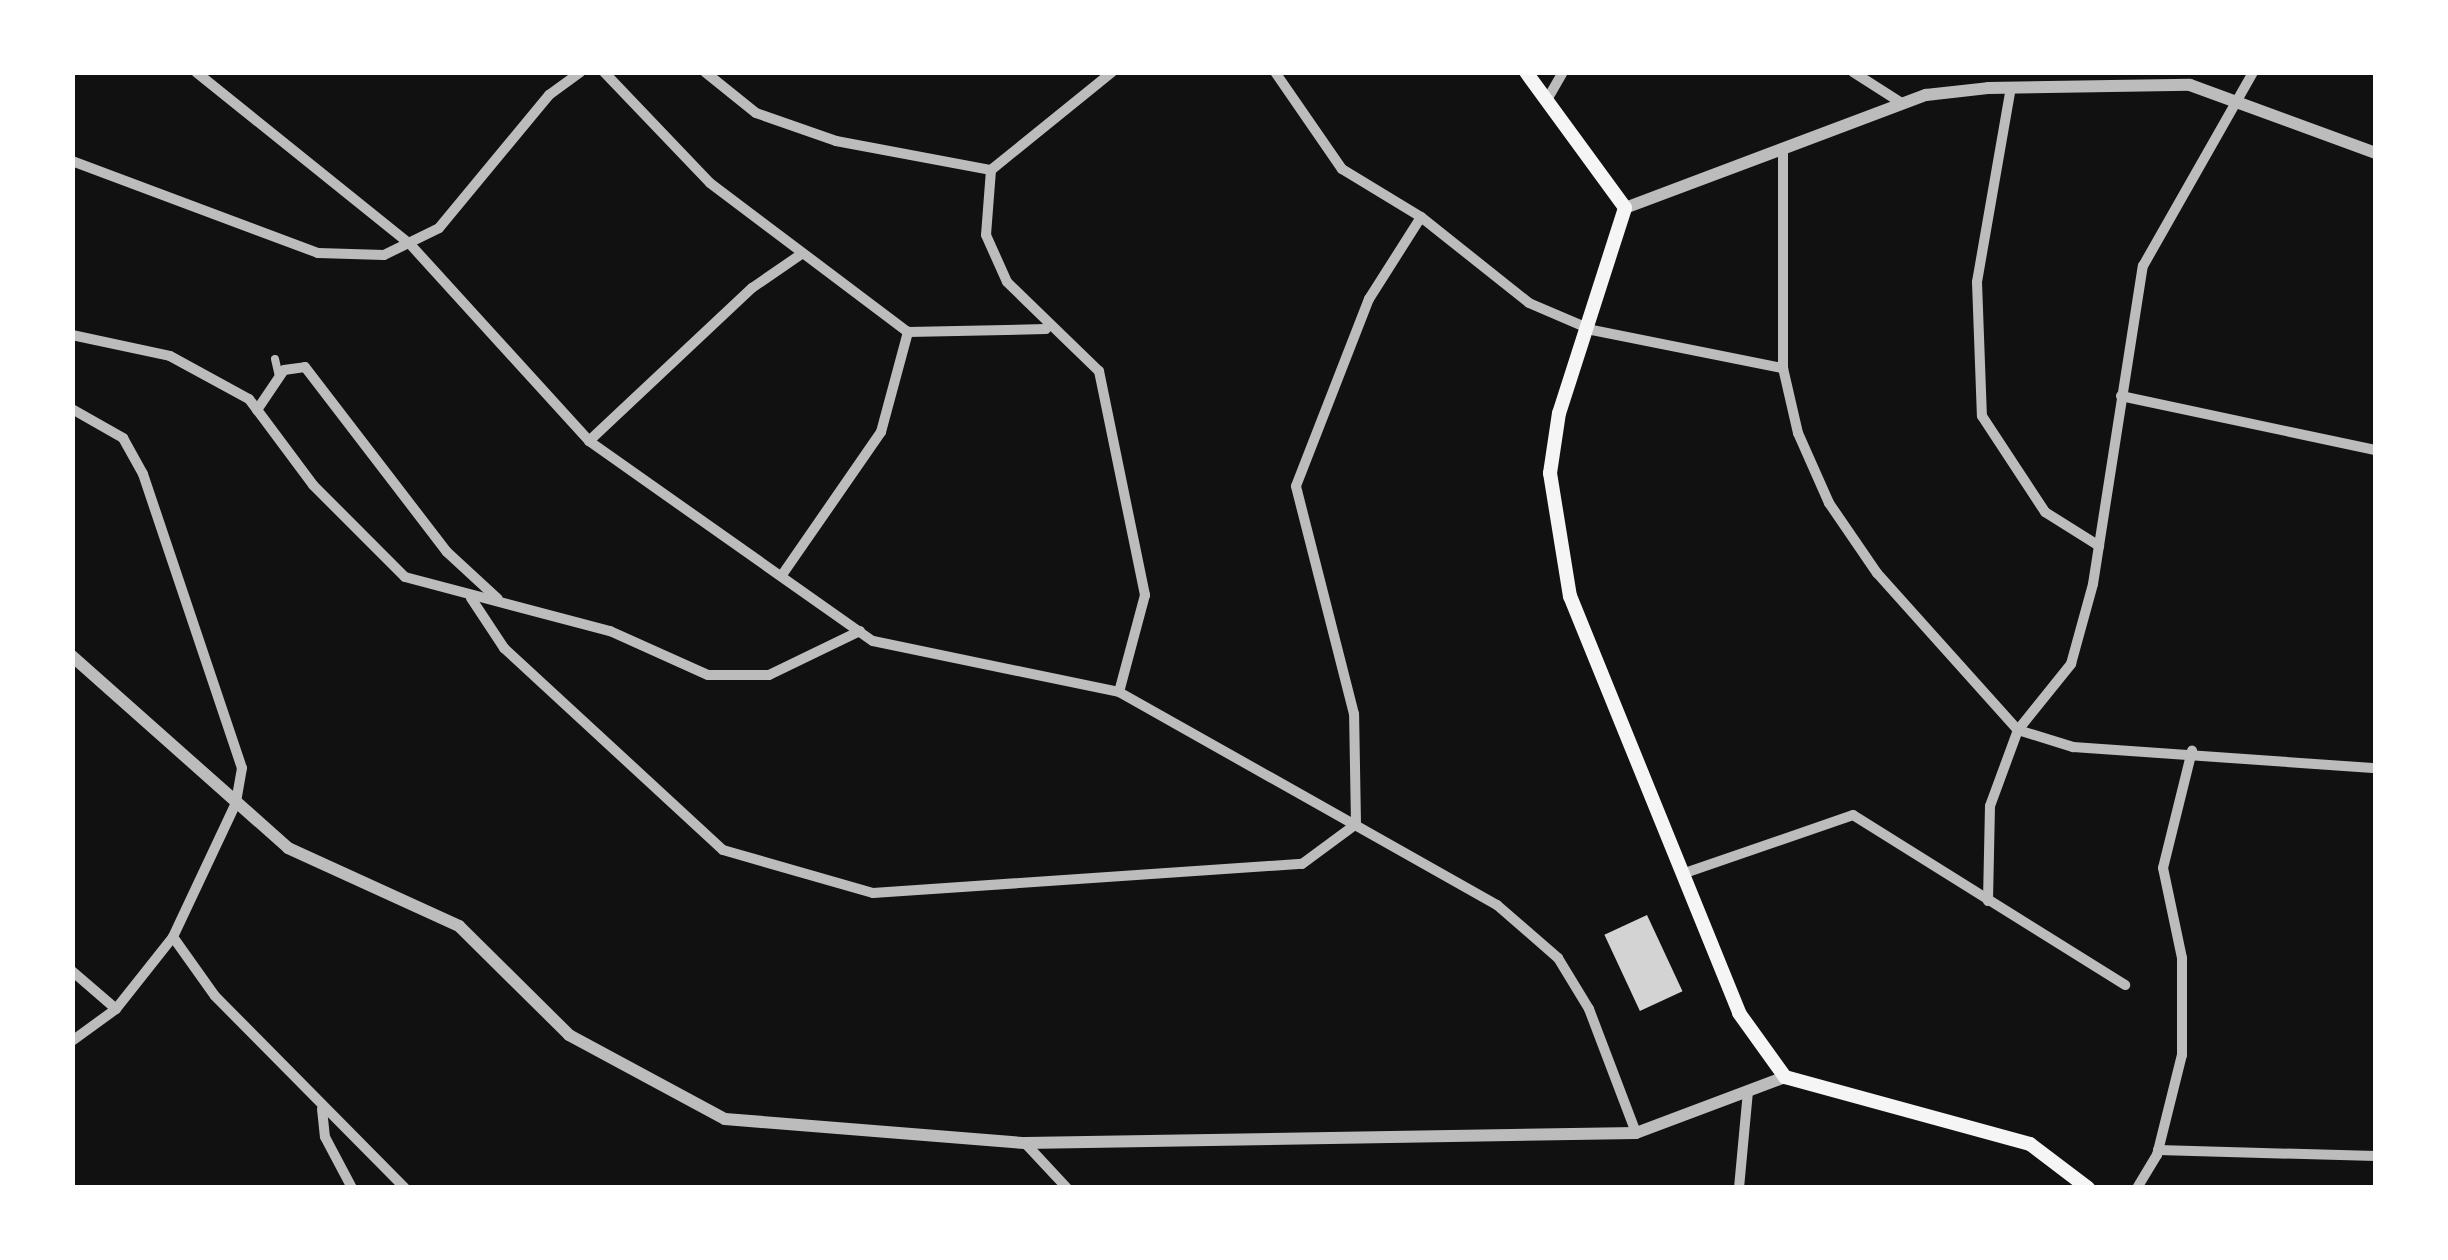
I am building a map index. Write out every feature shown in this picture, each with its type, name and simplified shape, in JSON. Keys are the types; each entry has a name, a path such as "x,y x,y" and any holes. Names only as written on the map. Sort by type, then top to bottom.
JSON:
{"main road":[{"path":"1526,72 1625,208 1592,330 1559,413 1550,473 1570,596 1738,1013 1784,1077 2030,1144 2088,1188"}],"street":[{"path":"196,72 409,243 589,440 860,631 1119,692 1497,905 1558,958 1597,1026 1636,1133"},
{"path":"72,161 318,253 384,255 439,228 549,94 580,72"},
{"path":"604,72 710,182 800,255 908,332 1046,328"},
{"path":"705,72 756,113 836,141 991,170"},
{"path":"1112,72 991,170 986,235 1008,282 1046,328 1099,372 1145,595 1119,692"},
{"path":"1275,72 1342,169 1422,217 1528,303 1592,330 1783,368"},
{"path":"1548,98 1564,72"},
{"path":"1853,72 1903,104"},
{"path":"1988,901 1990,806 2018,730 2071,664 2100,546 2143,266 2253,72"},
{"path":"1625,208 1903,104 2012,88 2123,79 2190,85 2233,108 2376,154"},
{"path":"2012,88 1977,282 1982,416 2046,512 2100,546"},
{"path":"1783,150 1783,368 1798,434 1829,503 1877,574 2018,730 2073,747 2192,750 2376,768"},
{"path":"1356,824 1354,714 1296,486 1369,299 1422,217"},
{"path":"589,440 752,288 800,255"},
{"path":"782,575 881,432 908,332"},
{"path":"72,335 170,356 257,410 313,485 404,577 470,598 498,600 610,631 708,674 769,675 860,631"},
{"path":"276,359 279,377"},
{"path":"257,410 279,377 306,366 414,512 498,600"},
{"path":"2121,396 2376,450"},
{"path":"72,409 124,438 167,529 242,768 236,803 173,937 116,1009 72,1041"},
{"path":"470,598 504,648 723,850 873,893 1302,864 1356,824"},
{"path":"72,656 288,848 459,926 569,1035 725,1118 1025,1144 1636,1133 1784,1077"},
{"path":"2137,1188 2158,1150 2182,1055 2182,958 2163,868 2192,750"},
{"path":"1682,874 1853,816 2125,985"},
{"path":"173,937 214,996 322,1109 405,1188"},
{"path":"72,971 116,1009"},
{"path":"1739,1188 1748,1091"},
{"path":"322,1109 324,1137 352,1188"},
{"path":"1025,1144 1067,1188"},
{"path":"2158,1150 2376,1156"}],"building":[{"path":"1647,915 1682,991 1640,1011 1604,935"}]}
